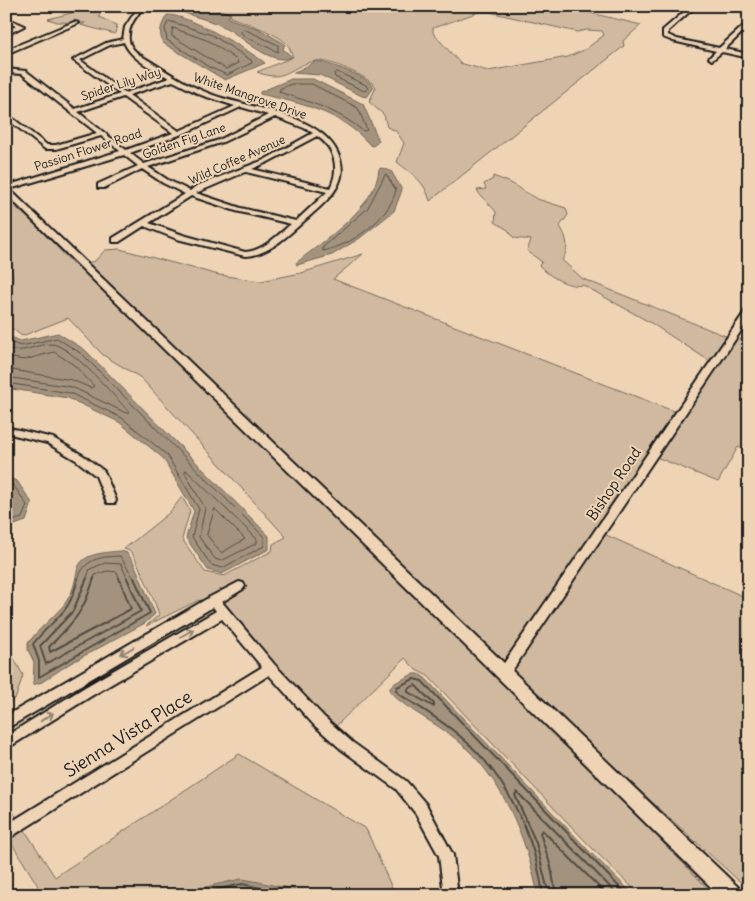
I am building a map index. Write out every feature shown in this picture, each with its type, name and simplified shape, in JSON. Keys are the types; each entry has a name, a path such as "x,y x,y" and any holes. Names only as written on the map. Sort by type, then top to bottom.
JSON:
{"main road":[{"path":"6,188 732,895"}],"street":[{"path":"6,9 14,6"},
{"path":"142,6 129,23 126,40 108,44 76,60 177,133"},
{"path":"694,6 665,30 665,36 749,56"},
{"path":"6,20 21,26 6,33"},
{"path":"6,51 76,22 6,51"},
{"path":"712,58 749,23"},
{"name":"White Mangrove Drive","path":"126,40 136,55 173,79 205,95 294,121 318,134 333,148 338,158 338,176 332,191"},
{"path":"11,69 24,72 162,180 189,194 238,209 296,223"},
{"name":"Spider Lily Way","path":"75,111 173,79"},
{"name":"Passion Flower Road","path":"6,184 177,133 210,121 240,106"},
{"name":"Golden Fig Lane","path":"101,186 114,178 143,167 216,143 273,114"},
{"path":"6,115 45,147 56,147 102,134"},
{"name":"Wild Coffee Avenue","path":"116,240 207,184 280,155 318,134"},
{"name":"Passion Flower Road","path":"6,188 122,150"},
{"path":"246,170 332,191"},
{"path":"143,223 180,236 245,254 261,250 296,223 332,191"},
{"name":"Bishop Road","path":"504,673 749,312"},
{"path":"6,430 50,440 80,458 100,474 111,500"},
{"path":"6,723 239,586"},
{"path":"214,600 270,668 319,721 346,746 401,785 420,809 446,855 451,895"},
{"path":"6,743 88,690 224,612"},
{"name":"Sienna Vista Place","path":"6,833 270,668"}],"shaded area":[{"path":"86,6 112,6 100,13 99,17 117,25 115,34 81,25 85,23 57,22 48,19 86,9"},
{"path":"200,6 561,6 641,25 623,41 624,46 430,201 421,183 413,174 397,162 404,143 396,131 387,127 384,115 369,102 376,87 372,83 366,78 348,70 322,61 307,63 282,75 275,76 257,72 293,57 290,48 276,36 230,17 231,13","holes":["479,12 489,12 577,32 587,30 602,31 604,35 586,49 568,57 488,71 460,63 433,33 433,28"]},
{"path":"493,176 509,182 537,199 566,208 568,215 560,226 567,243 562,260 583,279 728,337 711,362 651,323 583,285 565,283 543,269 539,265 542,262 527,251 531,240 514,238 508,230 495,222 496,212 477,190 486,189 484,184 493,179"},
{"path":"6,199 35,224 74,265 80,264 501,676 714,895 640,895 590,846 428,676 416,670 405,658 334,728 284,676 221,601 245,587 240,581 201,603 199,600 146,626 159,615 158,611 134,556 131,552 124,549 169,513 182,497 190,511 182,539 205,572 224,576 272,551 273,544 286,537 141,378 103,355 68,318 22,336 6,324 6,286 13,284 11,271 6,264"},
{"path":"120,249 219,275 261,281 301,273 363,254 333,279 676,412 502,666 86,263 95,261 105,250"},
{"path":"736,338 749,342 749,451 738,447 718,482 656,457"},
{"path":"604,534 749,599 749,890 510,673"},
{"path":"6,652 12,655 23,675 16,697 6,705"},
{"path":"239,754 366,829 395,895 28,895 38,886 6,834 6,801 55,877"}],"water":[{"path":"177,6 197,6 230,13 228,18 259,29 285,44 283,49 292,57 284,59 267,55 228,29 173,8"},
{"path":"167,15 176,16 203,26 265,63 225,80 163,43 161,29"},
{"path":"317,61 363,78 374,87 367,97 320,75 293,73"},
{"path":"291,79 313,79 363,104 379,141 373,146 333,116 305,105 260,94 260,92"},
{"path":"379,169 391,171 402,190 394,211 360,238 332,255 297,265 296,263 334,233 359,210 369,197 376,183"},
{"path":"6,330 11,332 7,334 8,336 21,341 58,333 85,350 269,536 269,549 222,574 208,570 186,538 194,511 163,458 119,422 68,398 6,388"},
{"path":"6,477 17,481 32,503 26,521 6,528"},
{"path":"121,551 127,553 134,563 155,614 145,623 69,664 42,682 33,685 34,662 28,650 28,643 63,606 70,594 82,561 101,553"},
{"path":"413,674 419,674 425,678 587,849 634,895 538,895 527,852 519,830 499,790 487,772 456,739 406,706 391,693 390,688 393,684"},
{"path":"241,879 293,888 300,895 170,895"}]}
